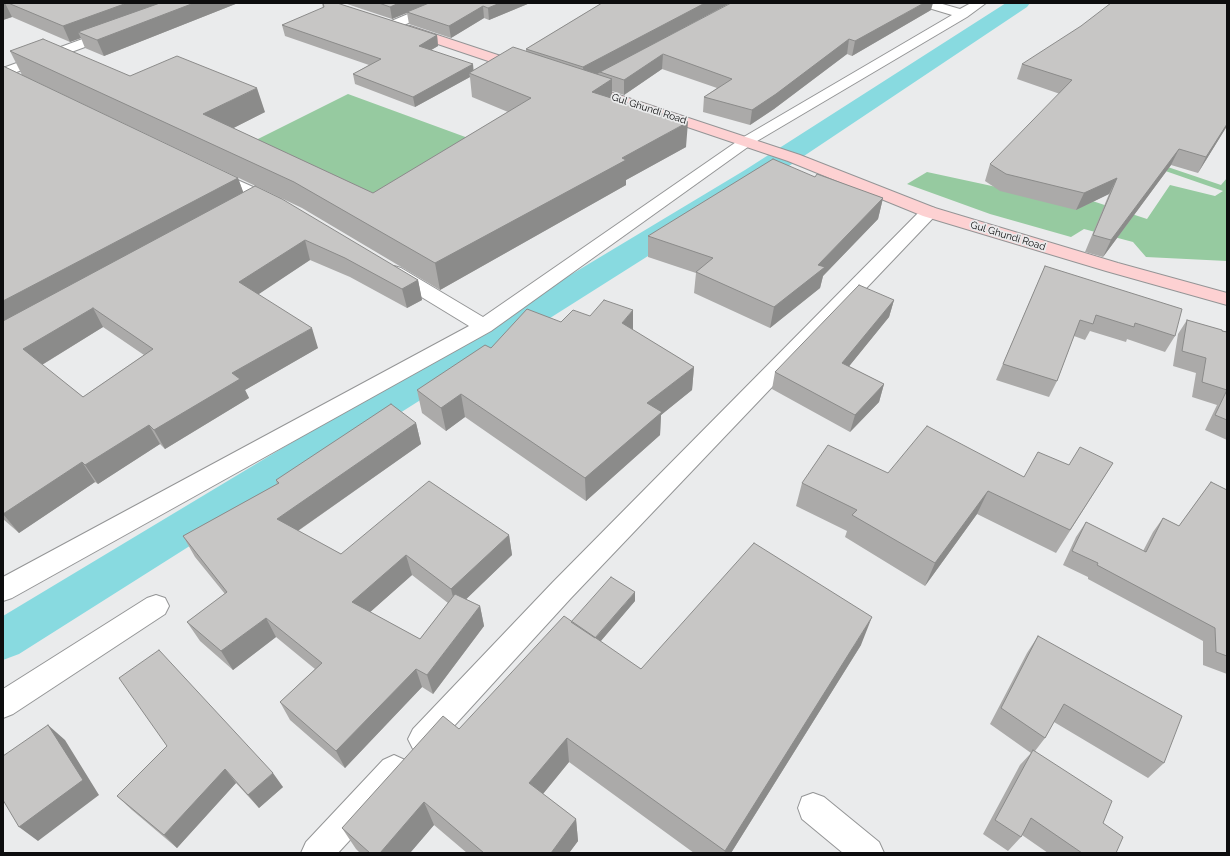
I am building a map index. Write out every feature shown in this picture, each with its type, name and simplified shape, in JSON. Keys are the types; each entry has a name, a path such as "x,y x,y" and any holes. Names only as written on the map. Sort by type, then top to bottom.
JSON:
{"main road":[{"path":"380,20 532,70"},
{"name":"Gul Ghundi Road","path":"570,83 794,158 929,212 1112,267 1227,299"}],"street":[{"path":"393,25 444,3"},
{"path":"926,3 963,14"},
{"path":"3,590 484,326 756,145 980,3"},
{"path":"3,73 123,28"},
{"path":"3,73 25,83"},
{"path":"586,88 599,80"},
{"path":"203,169 288,210"},
{"path":"239,208 260,197"},
{"path":"318,853 562,590 929,212"},
{"path":"383,265 484,326"},
{"path":"3,705 156,606"},
{"path":"813,808 868,853"}],"green space":[{"path":"348,94 479,142 372,211 240,148"},
{"path":"1128,158 1144,159 1221,185 1227,178 1227,261 1146,257 1133,242 1084,229 1071,237 990,214 907,184 927,172 1029,194 1047,186 1147,219 1170,185 1215,196 1223,191"}],"building":[{"path":"8,3 127,3 63,26"},
{"path":"160,3 194,3 97,40 78,32"},
{"path":"323,3 337,3 437,35 419,46 473,64 413,97 353,74 381,59 282,25 324,7"},
{"path":"379,3 399,3 390,7"},
{"path":"429,3 500,3 488,8 483,6 449,26 407,12"},
{"path":"602,3 705,3 583,67 526,49"},
{"path":"731,3 924,3 855,41 849,39 776,94 752,110 704,97 732,79 663,54 624,80 600,72"},
{"path":"1111,3 1227,3 1227,124 1206,157 1179,149 1111,240 1093,235 1117,178 1084,193 1006,174 990,164 1072,80 1022,64 1081,26"},
{"path":"43,39 130,76 177,56 257,88 203,114 373,193 531,98 469,73 513,47 612,79 592,92 688,122 622,158 626,160 435,263 294,182 10,51"},
{"path":"3,66 238,178 3,301"},
{"path":"773,159 815,177 817,174 883,198 818,265 825,267 774,307 696,272 713,258 648,236"},
{"path":"255,186 282,199 418,280 402,289 345,258 305,240 239,282 312,328 232,373 240,379 154,430 149,425 85,465 82,462 3,514 3,321","holes":["93,308 153,349 83,397 23,349"]},
{"path":"1045,266 1182,309 1175,336 1135,323 1134,327 1096,315 1093,324 1080,320 1057,381 1003,364"},
{"path":"859,285 894,300 842,363 884,384 855,415 775,372"},
{"path":"604,300 633,310 622,323 694,367 647,403 662,412 585,478 461,394 441,408 417,390 485,345 491,348 527,309 561,322 573,310 590,316"},
{"path":"1187,320 1227,332 1227,390 1202,382 1206,358 1182,351"},
{"path":"1227,390 1227,420 1215,415"},
{"path":"391,404 416,423 277,519 341,554 429,481 509,535 451,589 406,555 352,602 420,639 455,594 480,606 427,675 416,669 336,751 280,702 322,663 266,618 221,651 187,622 227,592 183,536 279,483 276,480"},
{"path":"927,426 1024,477 1038,452 1069,465 1080,447 1113,463 1070,530 988,491 935,563 852,515 857,510 802,483 828,445 888,473"},
{"path":"1211,482 1227,490 1227,656 1216,652 1215,628 1097,565 1098,563 1072,551 1086,522 1146,552 1163,518 1179,526"},
{"path":"754,543 872,617 725,851 567,738 529,783 576,819 551,853 484,853 424,802 380,853 370,853 342,828 443,716 459,729 564,616 641,669"},
{"path":"611,577 635,592 595,638 571,622"},
{"path":"1038,636 1182,716 1164,763 1064,704 1045,738 1001,708"},
{"path":"159,650 273,773 248,795 225,769 164,835 117,796 167,746 119,678"},
{"path":"48,725 83,780 19,827 3,800 3,756"},
{"path":"1033,750 1112,801 1103,823 1123,837 1116,853 1082,853 1031,818 1021,837 995,820"}],"waterway":[{"path":"3,640 755,176 1020,3"}]}
